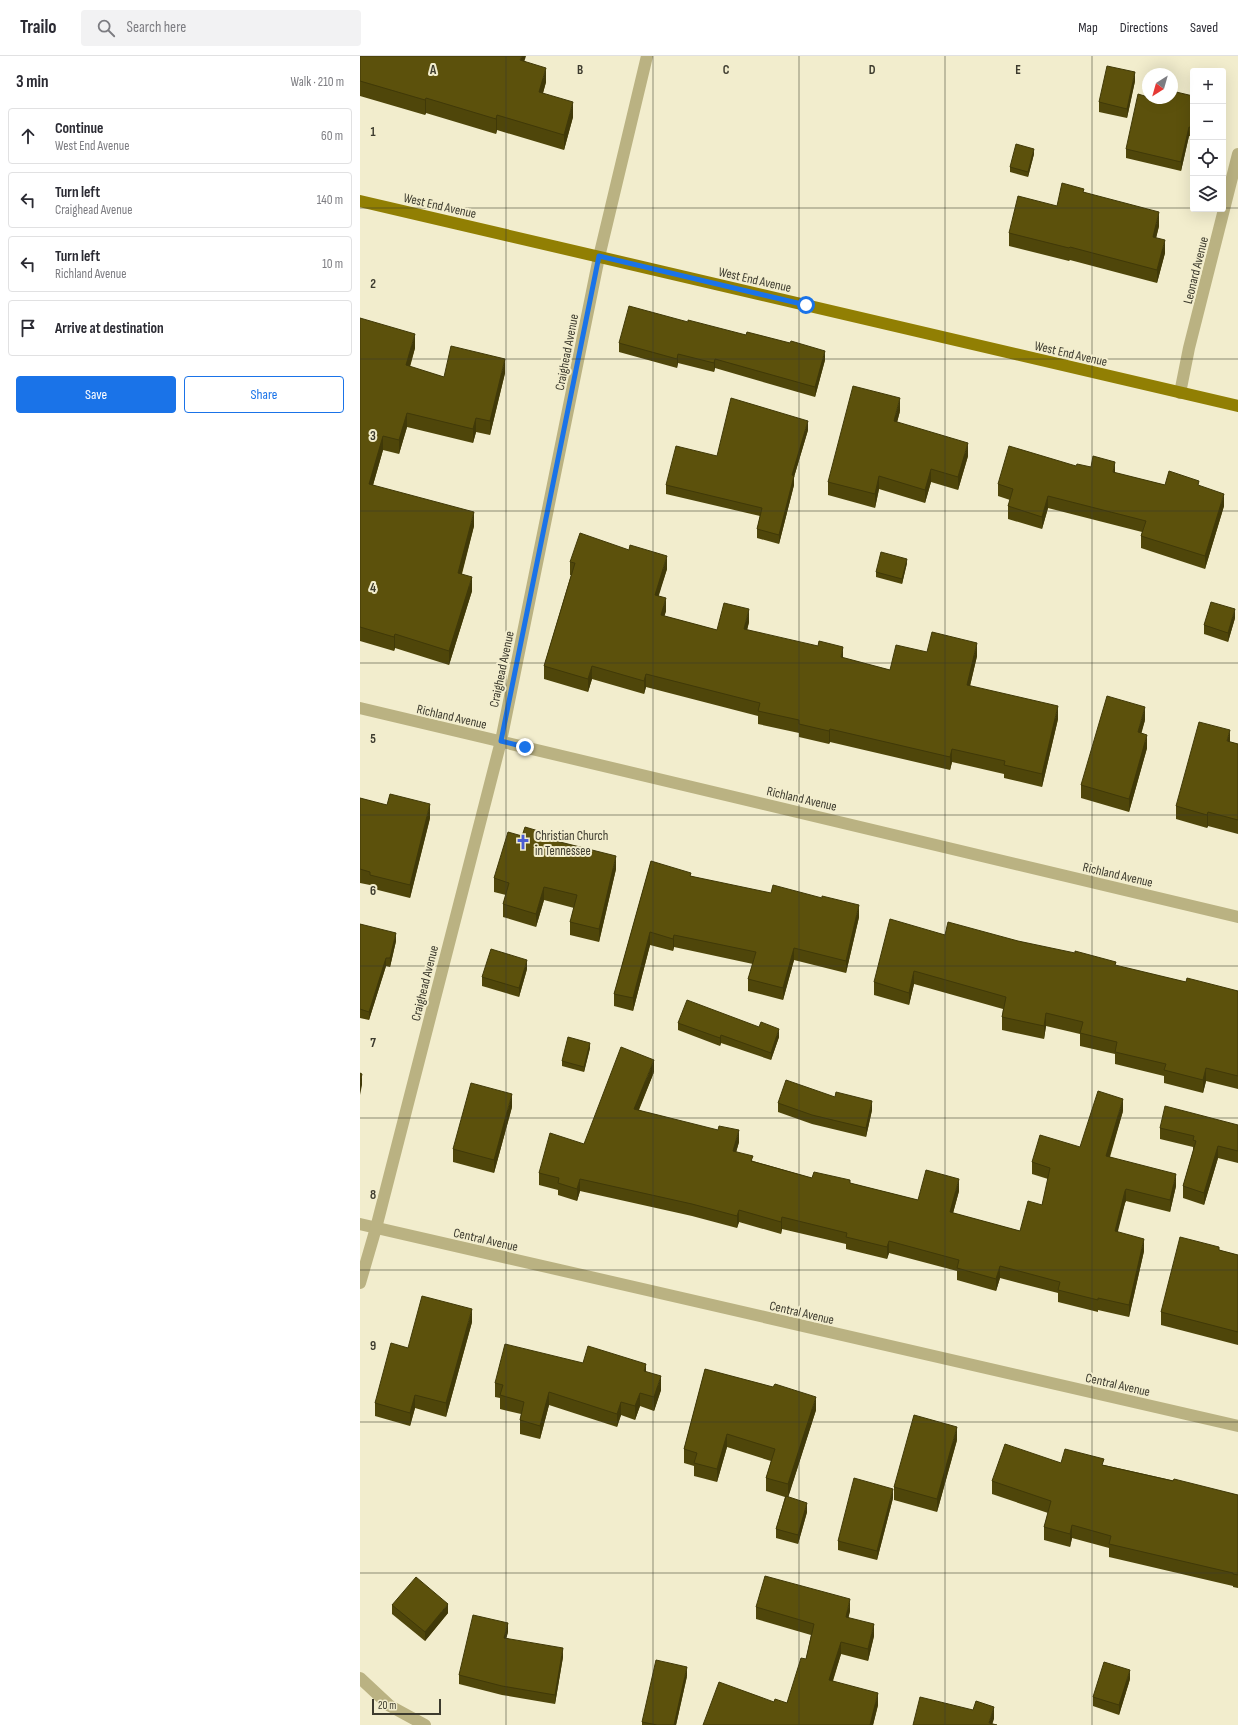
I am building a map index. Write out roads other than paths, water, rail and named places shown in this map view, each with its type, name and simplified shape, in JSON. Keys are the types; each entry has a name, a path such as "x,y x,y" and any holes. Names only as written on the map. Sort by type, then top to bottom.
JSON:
{"main road":[{"name":"West End Avenue","path":"360,201 1238,406"}],"street":[{"name":"Craighead Avenue","path":"360,1283 376,1228 501,741 599,256 647,56"},
{"name":"Leonard Avenue","path":"1180,393 1189,348 1238,154"},
{"name":"Richland Avenue","path":"360,708 1238,917"},
{"name":"Central Avenue","path":"360,1224 1238,1426"},
{"path":"360,1678 390,1706 426,1725"}],"place":[{"name":"Christian Church in Tennessee","path":"523,842"}]}
